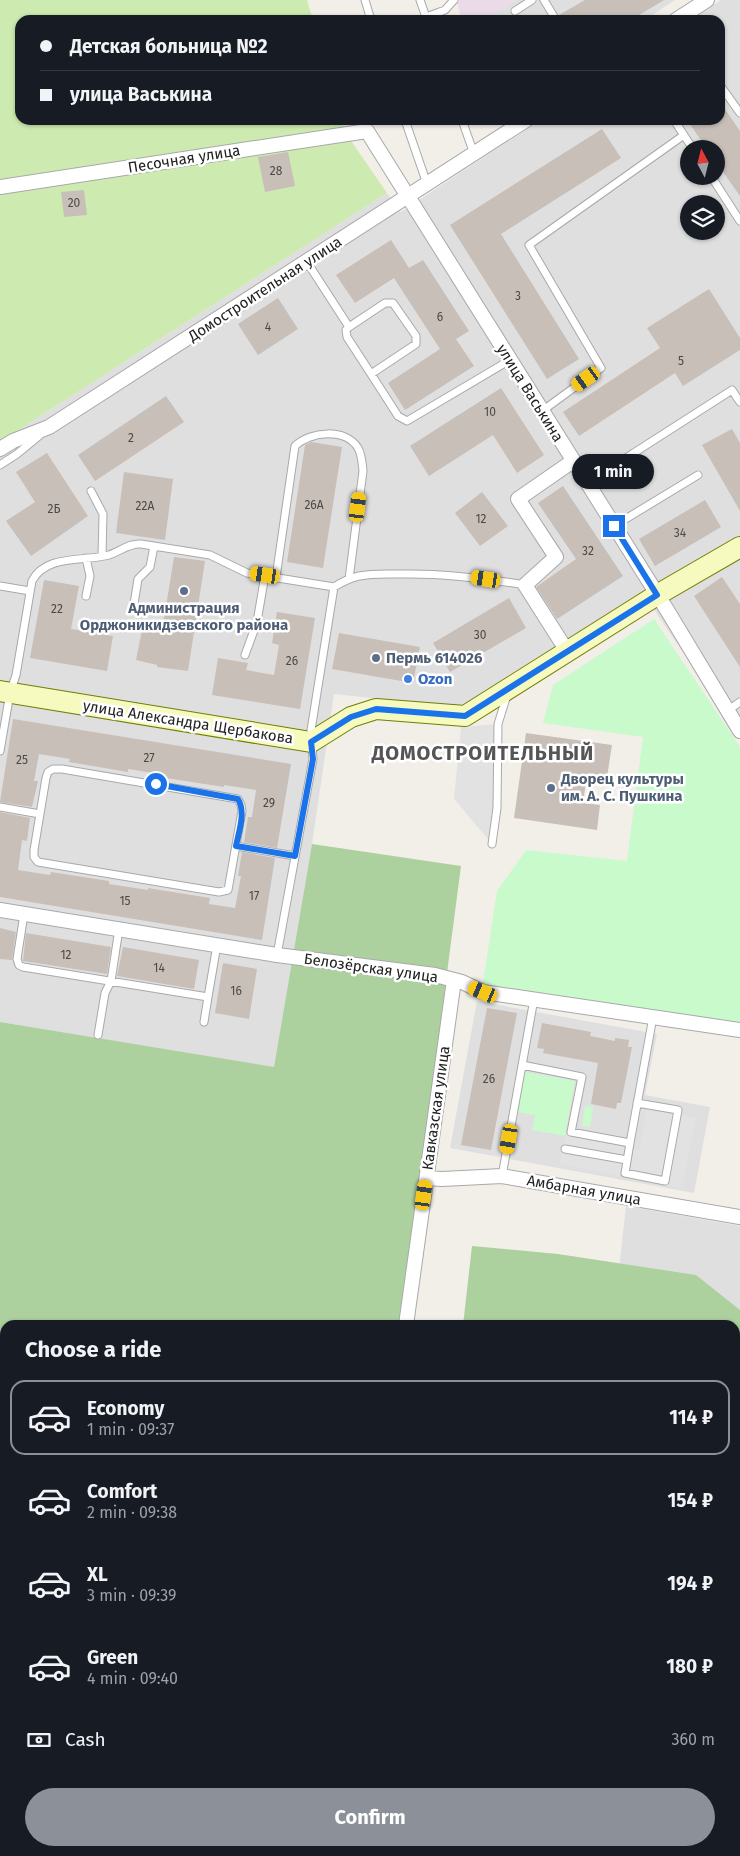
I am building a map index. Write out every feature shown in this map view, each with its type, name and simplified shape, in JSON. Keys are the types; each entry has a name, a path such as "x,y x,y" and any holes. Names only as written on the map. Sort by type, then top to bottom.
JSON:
{"street":[{"path":"684,15 707,0"},
{"name":"Домостроительная улица","path":"0,449 13,441 49,427 518,125"},
{"name":"Песочная улица","path":"0,187 367,131"},
{"name":"улица Васькина","path":"367,131 740,731"},
{"path":"567,651 525,585 556,557 518,499 573,461"},
{"name":"улица Александра Щербакова","path":"5,692 311,742 351,717 376,709 465,716 657,595 740,547"},
{"name":"Белозёрская улица","path":"0,910 277,955 435,975 454,980 483,992 740,1030"},
{"name":"Кавказская улица","path":"407,1320 454,980"},
{"name":"Амбарная улица","path":"427,1178 502,1176 740,1216"}],"lane":[{"path":"365,0 370,15"},
{"path":"420,0 425,15"},
{"path":"433,15 445,10 454,0"},
{"path":"515,10 532,0"},
{"path":"544,0 553,15"},
{"path":"725,92 740,113"},
{"path":"407,125 428,184"},
{"path":"464,125 474,154"},
{"path":"677,125 687,140"},
{"path":"542,410 601,368 529,245 684,135"},
{"path":"717,185 740,221"},
{"path":"307,262 349,327"},
{"path":"371,374 416,344 416,336 396,305 388,302 346,330 347,337 398,416 402,420 407,421 510,360"},
{"path":"587,483 732,390 740,402"},
{"path":"0,465 17,454 49,427"},
{"path":"276,577 296,446 303,439 322,434 334,434 348,439 357,446 362,458 363,471 349,579"},
{"path":"614,526 698,474"},
{"path":"92,491 103,514 102,556"},
{"path":"0,751 5,692 16,675 32,581 36,572 47,565 102,556 134,544 210,555 247,573 334,587 349,579 360,576 428,573 471,576 525,585"},
{"path":"132,610 138,579 150,567 154,546"},
{"path":"86,558 90,576 86,596"},
{"path":"245,655 257,622 265,575"},
{"path":"0,586 30,591"},
{"path":"277,955 313,759 311,730 334,587"},
{"path":"492,844 497,808 498,724 509,688"},
{"path":"727,711 740,702"},
{"path":"53,769 238,799 242,811 236,846 228,890 219,892 38,862 34,857 48,772 53,769"},
{"path":"0,807 40,814"},
{"path":"236,846 295,856"},
{"path":"24,914 17,959 18,965 208,997"},
{"path":"98,1035 105,992 111,981 119,929"},
{"path":"204,1022 217,945"},
{"path":"502,1176 534,999"},
{"path":"637,1103 678,1110 664,1181 625,1173 637,1103 653,1017"},
{"path":"522,1065 582,1077 571,1132 630,1144"},
{"path":"565,1149 627,1160"}],"shaded area":[{"path":"456,0 516,0 490,15 460,15"},
{"path":"516,0 675,0 652,15 490,15"},
{"path":"721,0 740,0 740,736 644,595 465,708 334,694 312,844 274,1068 0,1022 0,442 387,193 401,212 532,125 725,125 725,15 698,15"},
{"path":"498,724 492,844 454,799 461,727"},
{"path":"477,1001 657,1034 645,1095 710,1107 694,1193 450,1148"},
{"path":"647,1109 696,1118 682,1188 560,1164 566,1136 639,1150"},
{"path":"626,1206 740,1226 740,1320 614,1320"}],"green space":[{"path":"0,0 307,0 312,15 15,15 15,125 343,125 345,132 387,193 0,442"},
{"path":"654,619 740,747 740,1025 482,989 497,891 526,850 627,861 643,737 543,723 553,685"},
{"path":"312,844 461,866 402,1320 0,1320 0,1022 274,1067"},
{"path":"525,1072 575,1081 565,1136 532,1130 535,1115 518,1112"},
{"path":"585,1106 593,1107 590,1127 582,1126"},
{"path":"472,1246 558,1254 696,1275 740,1310 740,1320 464,1320"}],"building":[{"path":"585,0 664,0 639,15 559,15"},
{"path":"725,109 740,131 740,196 725,175 725,140 701,140 690,125 725,125"},
{"path":"602,129 621,158 501,234 579,359 547,379 450,225"},
{"path":"288,152 295,186 265,192 258,157"},
{"path":"84,190 87,215 64,217 61,192"},
{"path":"391,240 409,268 423,260 469,331 456,339 474,366 405,410 388,383 440,349 394,278 355,303 336,275"},
{"path":"709,289 740,338 740,350 683,386 675,373 579,436 563,412 660,348 647,328"},
{"path":"278,298 298,329 258,355 238,324"},
{"path":"501,388 544,455 517,473 493,435 429,476 410,446"},
{"path":"166,396 184,422 95,481 78,455"},
{"path":"732,429 740,443 740,511 702,445"},
{"path":"311,442 342,447 323,568 287,562 305,445"},
{"path":"47,453 88,516 31,556 6,521 35,502 16,472"},
{"path":"124,472 173,479 165,540 116,533"},
{"path":"563,486 623,576 557,619 536,587 576,559 538,503"},
{"path":"482,492 508,526 480,546 455,513"},
{"path":"705,500 721,527 655,566 639,539"},
{"name":"Администрация Орджоникидзевского района","path":"174,557 205,561 188,671 157,667 157,665 136,660 144,620 163,625"},
{"path":"722,577 740,604 740,667 694,596"},
{"path":"44,580 79,586 71,629 113,636 107,671 30,658"},
{"path":"509,598 526,628 450,672 433,643"},
{"path":"277,612 315,618 300,709 212,695 218,658 248,663 246,670 274,675 279,645 272,643"},
{"name":"Пермь 614026","path":"339,633 420,647 413,683 332,669"},
{"path":"13,719 291,764 277,848 244,842 248,817 252,817 256,790 166,778 166,775 128,769 128,772 69,762 70,759 39,754 34,781 38,781 32,807 0,802"},
{"name":"Дворец культуры им. А. С. Пушкина","path":"526,733 612,745 607,777 587,774 583,803 600,805 597,830 514,818"},
{"path":"0,812 30,818 27,841 22,840 18,870 50,875 51,872 109,881 109,884 210,898 209,904 235,908 241,876 238,876 242,852 275,858 262,940 0,897"},
{"path":"0,928 16,932 12,960 0,959"},
{"path":"26,933 111,947 107,974 23,961"},
{"path":"123,947 199,960 194,989 117,976"},
{"path":"223,963 257,969 249,1019 215,1013"},
{"path":"487,1008 517,1013 491,1150 461,1145"},
{"path":"542,1023 591,1032 590,1036 615,1041 615,1038 629,1040 628,1047 632,1047 621,1103 617,1103 616,1109 591,1104 598,1063 543,1053 544,1049 537,1048"}],"place":[{"name":"Администрация Орджоникидзевского района","path":"184,591"},
{"name":"Пермь 614026","path":"376,658"},
{"name":"Ozon","path":"408,679"},
{"name":"Дворец культуры им. А. С. Пушкина","path":"551,788"}],"district":[{"name":"ДОМОСТРОИТЕЛЬНЫЙ","path":"483,753"}],"route":[{"path":"156,784 238,799 242,811 236,846 295,856 313,759 311,742 351,717 376,709 465,716 546,663 657,595 614,526"}]}
